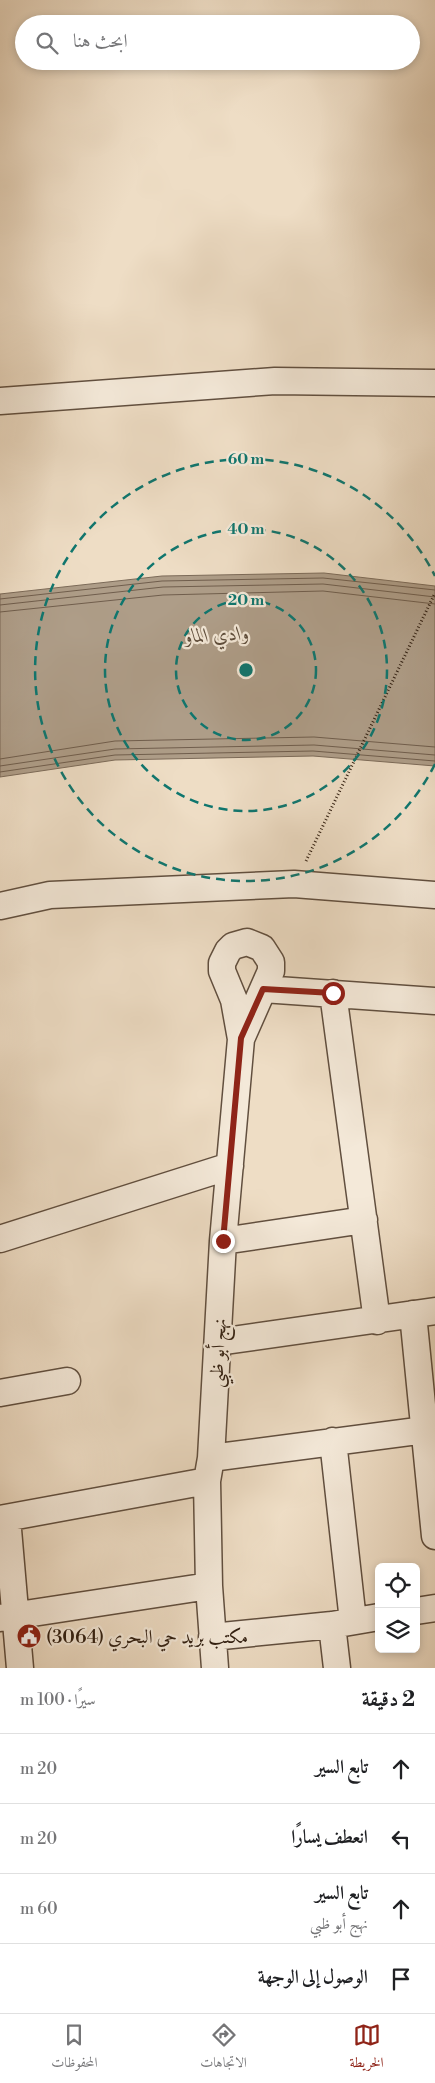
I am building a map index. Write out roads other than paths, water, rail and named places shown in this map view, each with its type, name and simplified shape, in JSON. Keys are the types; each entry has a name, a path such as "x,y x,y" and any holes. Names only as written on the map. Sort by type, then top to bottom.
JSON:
{"street":[{"path":"0,401 275,381 435,383"},
{"path":"0,906 50,895 294,884 435,895"},
{"path":"246,942 255,944 268,954 271,970 241,1038 234,1000 222,971 224,957 233,946 246,942"},
{"path":"263,989 435,1001"},
{"path":"333,993 378,1321"},
{"name":"نهج أبو ظبي","path":"215,1668 209,1586 209,1469 223,1241 241,1038"},
{"path":"0,1238 230,1166"},
{"path":"223,1241 364,1220"},
{"path":"218,1342 378,1321 424,1312 425,1430 435,1536"},
{"path":"0,1393 67,1381"},
{"path":"20,1668 7,1617 4,1518 333,1441 425,1430"},
{"path":"333,1441 343,1623 336,1668"},
{"path":"7,1617 209,1586"},
{"path":"420,1610 435,1608"},
{"path":"212,1637 343,1623 375,1618"}],"water":[{"name":"وادي الماو","path":"324,573 435,586 435,766 313,756 115,760 0,777 0,594 162,576"}],"place":[{"name":"مكتب بريد حي البحري (3064)","path":"29,1636"}]}
